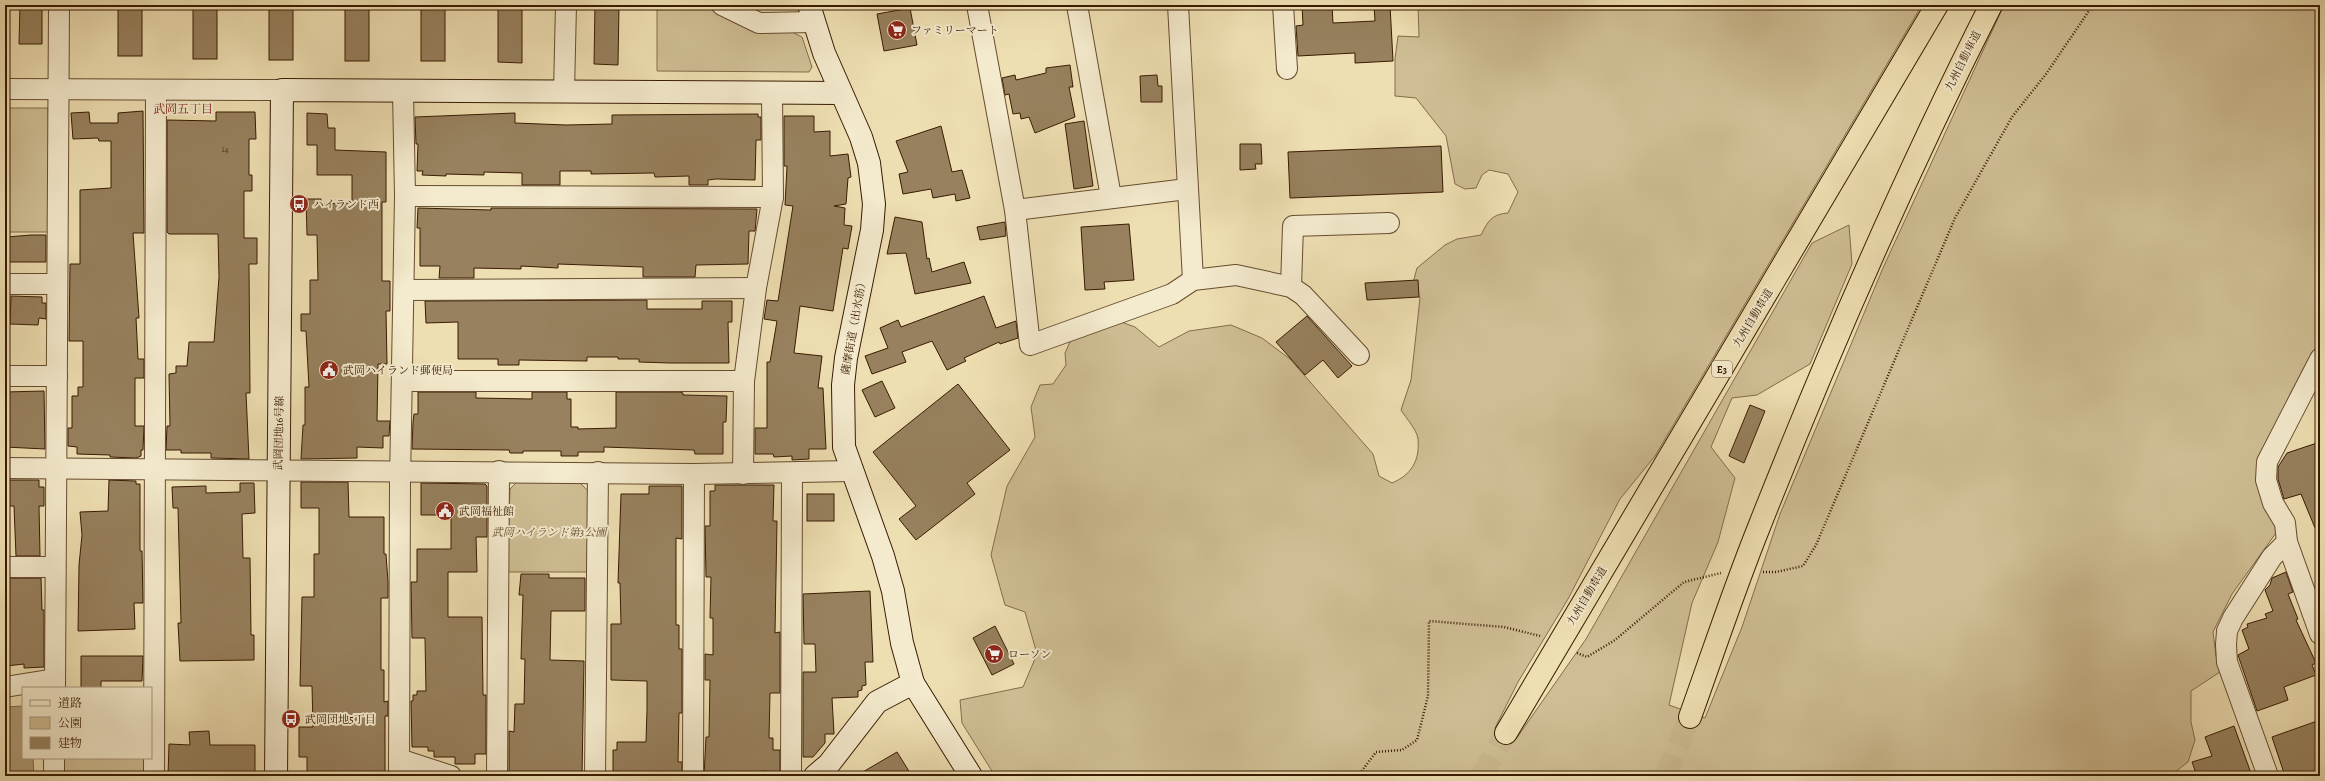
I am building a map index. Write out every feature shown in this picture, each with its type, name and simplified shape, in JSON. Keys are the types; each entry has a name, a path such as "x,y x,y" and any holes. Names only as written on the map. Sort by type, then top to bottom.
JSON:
{"highway":[{"name":"九州自動車道","path":"1506,733 1937,5"},
{"name":"九州自動車道","path":"1690,717 1758,528 1859,283 1953,81 1992,5"}],"street":[{"path":"5,686 55,684 60,5"},
{"path":"564,92 566,5"},
{"path":"722,5 759,23 811,13"},
{"path":"976,5 1015,210 1030,345 1172,294 1193,280 1236,275 1291,287 1303,295 1359,355"},
{"path":"1077,5 1111,197"},
{"path":"1178,5 1193,280"},
{"path":"1283,5 1287,69"},
{"name":"薩摩街道（出水筋）","path":"811,13 841,93 861,137 869,163 874,204 872,230 846,358 843,385 844,447 851,471 883,556 893,591 902,643 913,682 971,776"},
{"path":"5,89 841,93"},
{"path":"154,776 156,90"},
{"name":"武岡団地16号線","path":"276,776 282,90"},
{"path":"404,91 405,196 399,768 451,776"},
{"path":"744,474 744,381 756,288 773,198 772,93"},
{"path":"1015,210 1111,197 1187,189"},
{"path":"405,196 773,198"},
{"path":"1291,287 1293,226 1389,223"},
{"path":"5,284 58,284"},
{"path":"404,290 756,288"},
{"path":"2320,359 2267,462 2266,480 2273,503 2285,523 2287,542 2320,634"},
{"path":"5,376 57,376"},
{"path":"402,381 744,381"},
{"path":"5,468 155,471 401,470 694,474 851,471"},
{"path":"497,776 499,471"},
{"path":"595,776 598,472"},
{"path":"791,776 792,473"},
{"path":"693,776 694,474"},
{"path":"2268,776 2227,662 2227,631 2233,618 2272,557 2287,542"},
{"path":"5,567 55,567"},
{"path":"815,776 829,764 877,702 913,682"},
{"path":"54,759 54,776"}],"path":[{"path":"1763,572 1776,572 1803,566 1816,545 1955,218 2012,117 2046,74 2093,5"},
{"path":"1577,652 1586,657 1615,640 1684,582 1722,573"},
{"path":"1358,776 1376,752 1402,750 1417,740 1428,696 1429,621 1504,627 1542,637"}],"green space":[{"path":"657,5 704,5 757,31 786,29 802,37 812,67 809,72 657,71"},
{"path":"1418,5 1922,5 1655,456 1620,499 1568,599 1518,682 1495,728 1516,739 1586,639 1812,243 1849,225 1852,264 1810,364 1757,395 1732,398 1711,447 1735,478 1718,542 1692,603 1669,705 1705,718 1742,627 1780,514 1883,268 2004,5 2320,5 2320,339 2261,454 2277,526 2276,533 2232,594 2213,632 2220,672 2191,691 2191,722 2195,740 2188,762 2170,776 995,776 962,723 960,700 1023,687 1037,654 1025,612 1005,605 991,555 1007,486 1035,437 1031,407 1040,385 1053,384 1066,365 1065,353 1073,335 1113,319 1135,327 1159,347 1189,331 1231,325 1262,338 1290,359 1373,454 1379,476 1392,483 1404,476 1413,466 1416,460 1418,439 1414,428 1401,410 1411,380 1420,298 1413,283 1417,268 1445,245 1457,239 1481,235 1491,219 1498,215 1508,213 1518,192 1508,174 1489,170 1482,175 1476,188 1465,189 1455,184 1446,136 1416,98 1395,96 1395,59 1398,36 1419,37"},
{"path":"5,108 48,108 51,232 5,232"},
{"name":"武岡ハイランド第3公園","path":"517,482 579,482 589,492 589,572 507,572 510,489"},
{"path":"63,759 145,759 145,776 63,776"}],"shaded area":[{"path":"22,706 22,759 33,759 34,776 5,776 5,707"}],"building":[{"path":"20,5 42,5 42,44 19,44"},
{"path":"118,5 142,5 142,56 118,56"},
{"path":"193,5 217,5 217,59 193,59"},
{"path":"269,5 293,5 293,60 269,60"},
{"path":"345,5 369,5 369,61 345,61"},
{"path":"421,5 445,5 445,61 421,61"},
{"path":"498,5 522,5 522,63 498,62"},
{"path":"595,5 619,5 618,65 594,64"},
{"path":"1302,5 1332,5 1333,23 1375,21 1374,5 1390,5 1393,61 1355,63 1355,53 1298,56 1296,26 1303,25"},
{"name":"ファミリーマート","path":"910,8 917,45 884,51 877,14"},
{"path":"1070,65 1073,87 1069,87 1075,117 1035,133 1029,117 1021,119 1020,113 1013,114 1009,94 1005,95 1002,78 1015,75 1016,80 1046,73 1046,68"},
{"path":"1157,75 1158,86 1162,86 1162,102 1141,102 1140,76"},
{"path":"143,111 144,233 133,233 139,318 136,318 138,359 144,359 144,378 135,378 135,426 144,426 143,450 141,450 141,456 136,458 110,457 110,455 77,454 77,447 68,446 68,428 72,428 72,396 78,396 78,387 83,387 83,341 69,341 70,264 80,264 80,190 111,188 111,141 99,141 98,138 73,139 71,113 89,112 90,123 118,123 118,113"},
{"path":"216,112 255,112 256,139 249,139 249,175 252,175 252,191 244,191 244,238 257,238 257,264 249,264 250,393 246,393 249,459 211,458 211,453 181,453 181,450 166,450 167,426 170,426 169,374 176,373 176,366 187,366 189,342 214,342 219,277 218,234 169,234 167,232 167,120 216,121"},
{"path":"307,113 327,114 328,128 335,128 335,150 386,152 386,202 382,202 382,281 390,281 390,311 386,311 387,364 378,364 377,421 390,421 389,436 383,436 383,448 357,447 357,458 301,459 303,425 305,425 305,387 309,387 306,331 301,331 301,314 310,314 310,280 318,280 317,235 307,235 306,199 321,199 321,204 352,203 352,175 317,175 317,145 307,145"},
{"path":"515,113 515,123 566,125 612,124 612,115 758,114 758,117 761,117 761,140 756,140 755,180 716,179 708,180 708,185 689,185 689,176 655,177 654,173 591,174 591,171 560,171 560,185 522,185 522,173 484,172 484,175 446,174 446,176 422,175 423,171 417,171 418,144 416,144 415,117"},
{"path":"784,116 814,116 814,132 830,131 830,156 848,154 851,177 848,178 846,204 834,206 845,208 844,225 852,226 848,249 843,248 833,311 800,306 794,353 822,356 818,388 823,388 826,449 809,449 809,459 792,460 792,456 774,457 773,454 755,454 755,428 767,428 767,362 770,362 777,321 764,319 767,300 778,301 793,206 785,205 787,166 784,166"},
{"path":"1084,121 1093,186 1074,189 1065,124"},
{"path":"941,126 952,172 962,170 970,198 956,201 955,194 933,198 931,189 903,194 899,174 908,172 896,141"},
{"path":"1240,144 1261,144 1262,164 1255,164 1256,169 1240,170"},
{"path":"1441,146 1443,192 1290,198 1288,152"},
{"path":"418,208 491,210 491,208 757,209 755,231 749,231 748,264 696,265 695,277 643,277 643,267 558,264 558,268 521,266 521,269 474,268 474,278 439,278 440,266 420,266 420,228 417,228"},
{"path":"895,217 922,222 927,259 929,258 932,272 964,262 971,283 915,294 906,253 887,254"},
{"path":"1005,222 1006,236 980,240 977,227"},
{"path":"1129,224 1134,280 1104,282 1105,289 1085,290 1081,227"},
{"path":"46,235 46,262 7,262 7,237"},
{"path":"1418,280 1419,297 1367,300 1365,283"},
{"path":"11,296 42,297 42,303 46,303 46,319 39,318 38,325 10,324"},
{"path":"984,296 996,328 1016,321 1018,338 1000,344 999,342 964,358 966,361 947,370 932,341 902,352 906,362 872,374 865,356 888,348 880,328 898,320 901,327"},
{"path":"647,300 647,309 702,309 702,301 732,301 732,322 728,322 729,363 639,362 639,359 587,357 587,361 519,360 519,365 498,365 498,359 458,359 458,322 426,323 425,301"},
{"path":"1307,316 1352,366 1338,378 1323,360 1305,375 1276,342"},
{"path":"882,381 895,408 875,417 862,390"},
{"path":"958,384 1010,450 967,483 975,494 916,540 899,519 916,506 873,452"},
{"path":"44,391 45,449 5,447 5,392"},
{"path":"418,392 476,392 476,398 532,399 532,392 567,392 567,399 571,399 571,427 578,427 578,429 616,428 616,392 680,392 683,393 683,395 727,396 726,422 723,422 723,454 695,454 694,450 604,447 604,452 578,452 578,456 561,456 561,451 523,451 523,453 510,453 509,450 412,449 414,414 418,414"},
{"path":"1750,405 1765,411 1744,463 1729,456"},
{"path":"2320,442 2320,540 2301,494 2284,499 2278,479 2278,467 2287,453"},
{"path":"6,480 39,480 39,487 44,487 44,506 39,506 40,556 16,556 14,506 6,506"},
{"path":"109,480 136,481 136,484 140,484 140,551 142,551 143,603 134,603 135,629 78,631 79,565 82,535 80,512 108,511"},
{"path":"301,482 348,482 349,517 384,517 384,554 386,554 388,582 388,598 381,598 381,670 384,670 384,702 388,701 388,716 385,716 385,776 307,776 307,757 299,757 299,727 313,727 312,686 300,686 302,597 314,597 314,554 319,554 319,508 301,508"},
{"path":"240,483 254,483 255,513 242,514 243,558 250,558 251,635 254,635 254,660 180,661 178,623 181,623 178,508 173,508 172,487 206,486 206,493 240,492"},
{"path":"421,483 485,484 487,486 487,537 476,537 477,572 448,572 448,617 482,617 483,695 486,695 486,754 475,754 475,764 455,764 455,757 434,757 434,751 428,751 428,747 412,747 411,701 413,701 413,695 417,695 417,691 426,691 425,638 412,638 411,582 417,582 417,549 451,549 451,515 421,515"},
{"path":"715,485 774,485 773,521 777,521 775,633 780,632 780,693 770,693 769,738 773,738 773,750 780,750 780,772 761,771 761,775 704,776 706,737 709,737 710,680 705,680 705,654 713,655 713,618 710,618 711,577 706,577 705,526 710,526 710,491 715,491"},
{"path":"649,486 682,486 682,539 676,538 676,625 679,625 679,649 682,649 682,713 679,713 678,762 682,762 682,776 617,776 617,771 613,772 613,750 617,750 617,742 646,742 647,681 611,680 611,624 621,624 620,583 618,583 621,494 649,494"},
{"path":"807,494 834,494 834,521 807,521"},
{"path":"2286,572 2293,592 2288,594 2298,619 2296,620 2316,663 2312,665 2316,675 2284,687 2288,700 2257,711 2238,655 2249,649 2242,630 2248,627 2247,624 2267,618 2265,614 2273,611 2265,590 2270,585 2272,578"},
{"path":"521,574 549,574 549,578 585,578 585,611 551,611 550,660 584,661 582,776 509,776 509,731 514,732 515,704 524,704 525,659 521,659 523,595 519,595"},
{"path":"5,578 41,578 42,610 44,610 44,667 24,668 24,664 6,666"},
{"path":"870,591 873,662 865,662 866,685 862,686 862,690 858,691 858,697 832,698 834,734 825,734 825,743 813,757 803,757 803,672 816,672 815,644 804,644 803,594"},
{"path":"995,626 1014,664 992,675 973,638"},
{"path":"81,656 143,656 142,681 101,681 101,687 81,687"},
{"path":"2320,720 2320,776 2285,776 2272,737"},
{"path":"2234,726 2252,776 2197,776 2192,762 2212,756 2205,737"},
{"path":"209,731 210,745 255,745 255,776 168,776 169,744 190,745 189,732"},
{"path":"897,752 912,776 856,776"}],"tunnel":[{"path":"1666,776 1690,717"},
{"path":"1481,776 1506,733"}],"place":[{"name":"ファミリーマート","path":"897,30"},
{"name":"ハイランド西","path":"299,204"},
{"name":"武岡ハイランド郵便局","path":"329,370"},
{"name":"武岡福祉館","path":"445,511"},
{"name":"ローソン","path":"994,654"},
{"name":"武岡団地5丁目","path":"291,719"}],"district":[{"name":"武岡五丁目","path":"183,109"}]}
